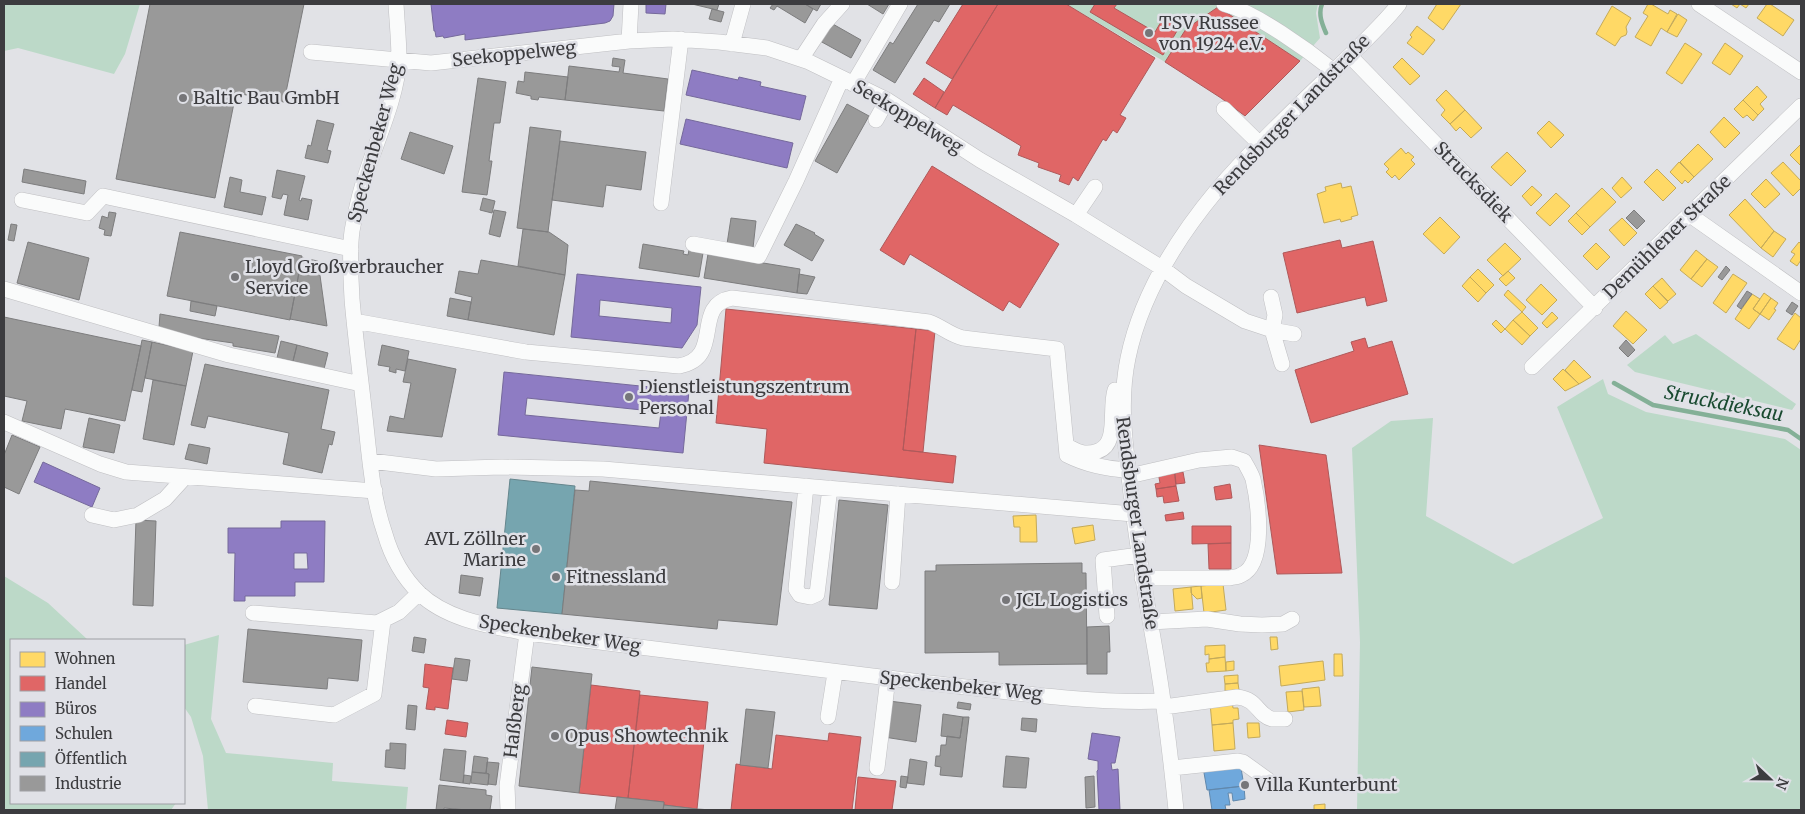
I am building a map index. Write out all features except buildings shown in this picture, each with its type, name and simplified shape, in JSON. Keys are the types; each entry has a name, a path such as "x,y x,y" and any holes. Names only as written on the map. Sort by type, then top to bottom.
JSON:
{"street":[{"name":"Speckenbeker Weg","path":"396,4 399,61 387,112 360,190 351,249 350,272 370,461 380,516 388,544 398,566 419,593 448,611 480,624 527,633 835,672 1053,696 1164,704 1237,697 1247,698 1261,712 1272,718 1285,719"},
{"path":"629,41 631,4"},
{"path":"732,44 743,4"},
{"path":"801,59 824,24 842,4"},
{"path":"693,244 759,256 848,81 900,4"},
{"path":"1224,4 1241,10 1264,23 1307,51 1334,72"},
{"name":"Rendsburger Landstraße","path":"1176,810 1164,704 1142,578 1128,473 1122,404 1128,358 1143,308 1162,268 1177,243 1217,191 1260,144 1350,56 1399,4"},
{"path":"1699,4 1801,72"},
{"name":"Seekoppelweg","path":"312,52 431,63 629,41 681,39 767,48 801,59 886,100 980,160 1162,268 1193,291 1245,322 1294,334"},
{"path":"661,203 681,39"},
{"name":"Strucksdiek","path":"1350,56 1595,308"},
{"path":"876,120 886,100"},
{"name":"Demühlener Straße","path":"1532,367 1595,308 1801,106"},
{"path":"1224,109 1260,144"},
{"path":"1076,216 1095,187"},
{"path":"22,200 87,212 103,196 351,249"},
{"path":"1690,215 1801,293"},
{"path":"4,289 229,355 361,384"},
{"path":"1271,297 1275,315 1272,330 1282,364"},
{"path":"354,321 526,352 679,366 694,361 700,355 706,340 711,314 717,304 732,298 929,322 945,329 954,336 963,338 1057,349 1067,451"},
{"path":"1067,451 1092,453 1104,450 1111,434 1112,398 1128,358"},
{"path":"4,422 100,464 126,472 375,491"},
{"path":"1067,451 1096,466 1128,473 1232,456 1244,461 1252,477 1256,499 1259,542 1251,566 1242,575 1230,578 1142,578"},
{"path":"370,461 436,469 502,467 603,469 1133,514"},
{"path":"92,515 114,520 138,515 165,499 184,477"},
{"path":"806,486 796,589 800,595 810,597 817,594 830,488"},
{"path":"892,582 898,494"},
{"path":"1107,616 1103,560 1139,555"},
{"path":"253,613 377,624 399,612 419,593"},
{"path":"1150,622 1207,619 1262,625 1283,624 1292,619"},
{"path":"255,706 334,715 374,694 383,620"},
{"name":"Haßberg","path":"508,810 507,786 527,633"},
{"path":"828,717 835,672"},
{"path":"877,768 888,678"},
{"path":"1172,768 1238,761 1243,762 1268,780"}],"green space":[{"path":"4,4 140,4 125,54 114,74 18,48 4,51"},
{"name":"TSV Russee von 1924 e.V.","path":"1066,4 1318,4 1316,13 1320,38 1300,61 1218,7 1186,29 1165,62"},
{"path":"1696,334 1796,404 1792,410 1635,372 1627,365 1665,335 1673,344"},
{"path":"1603,379 1608,394 1646,412 1785,439 1801,450 1801,810 1357,810 1360,642 1352,448 1391,421 1433,418 1426,516 1513,564 1603,518 1557,407"},
{"path":"4,576 48,603 87,639 10,639 10,804 175,804 171,810 4,810"},
{"path":"219,635 211,719 226,753 333,763 332,781 408,787 406,810 208,810 203,756 191,717 185,708 185,645"}],"waterway":[{"name":"Struckdieksau","path":"1322,4 1320,15 1326,33"},
{"name":"Struckdieksau","path":"1614,383 1653,405 1788,430 1801,439"}],"place":[{"name":"TSV Russee von 1924 e.V.","path":"1149,33"},
{"name":"Baltic Bau GmbH","path":"183,98"},
{"name":"Lloyd Großverbraucher Service","path":"235,277"},
{"name":"Dienstleistungszentrum Personal","path":"629,397"},
{"name":"AVL Zöllner Marine","path":"536,549"},
{"name":"Fitnessland","path":"556,577"},
{"name":"JCL Logistics","path":"1006,600"},
{"name":"Opus Showtechnik","path":"555,736"},
{"name":"Villa Kunterbunt","path":"1245,785"}]}
